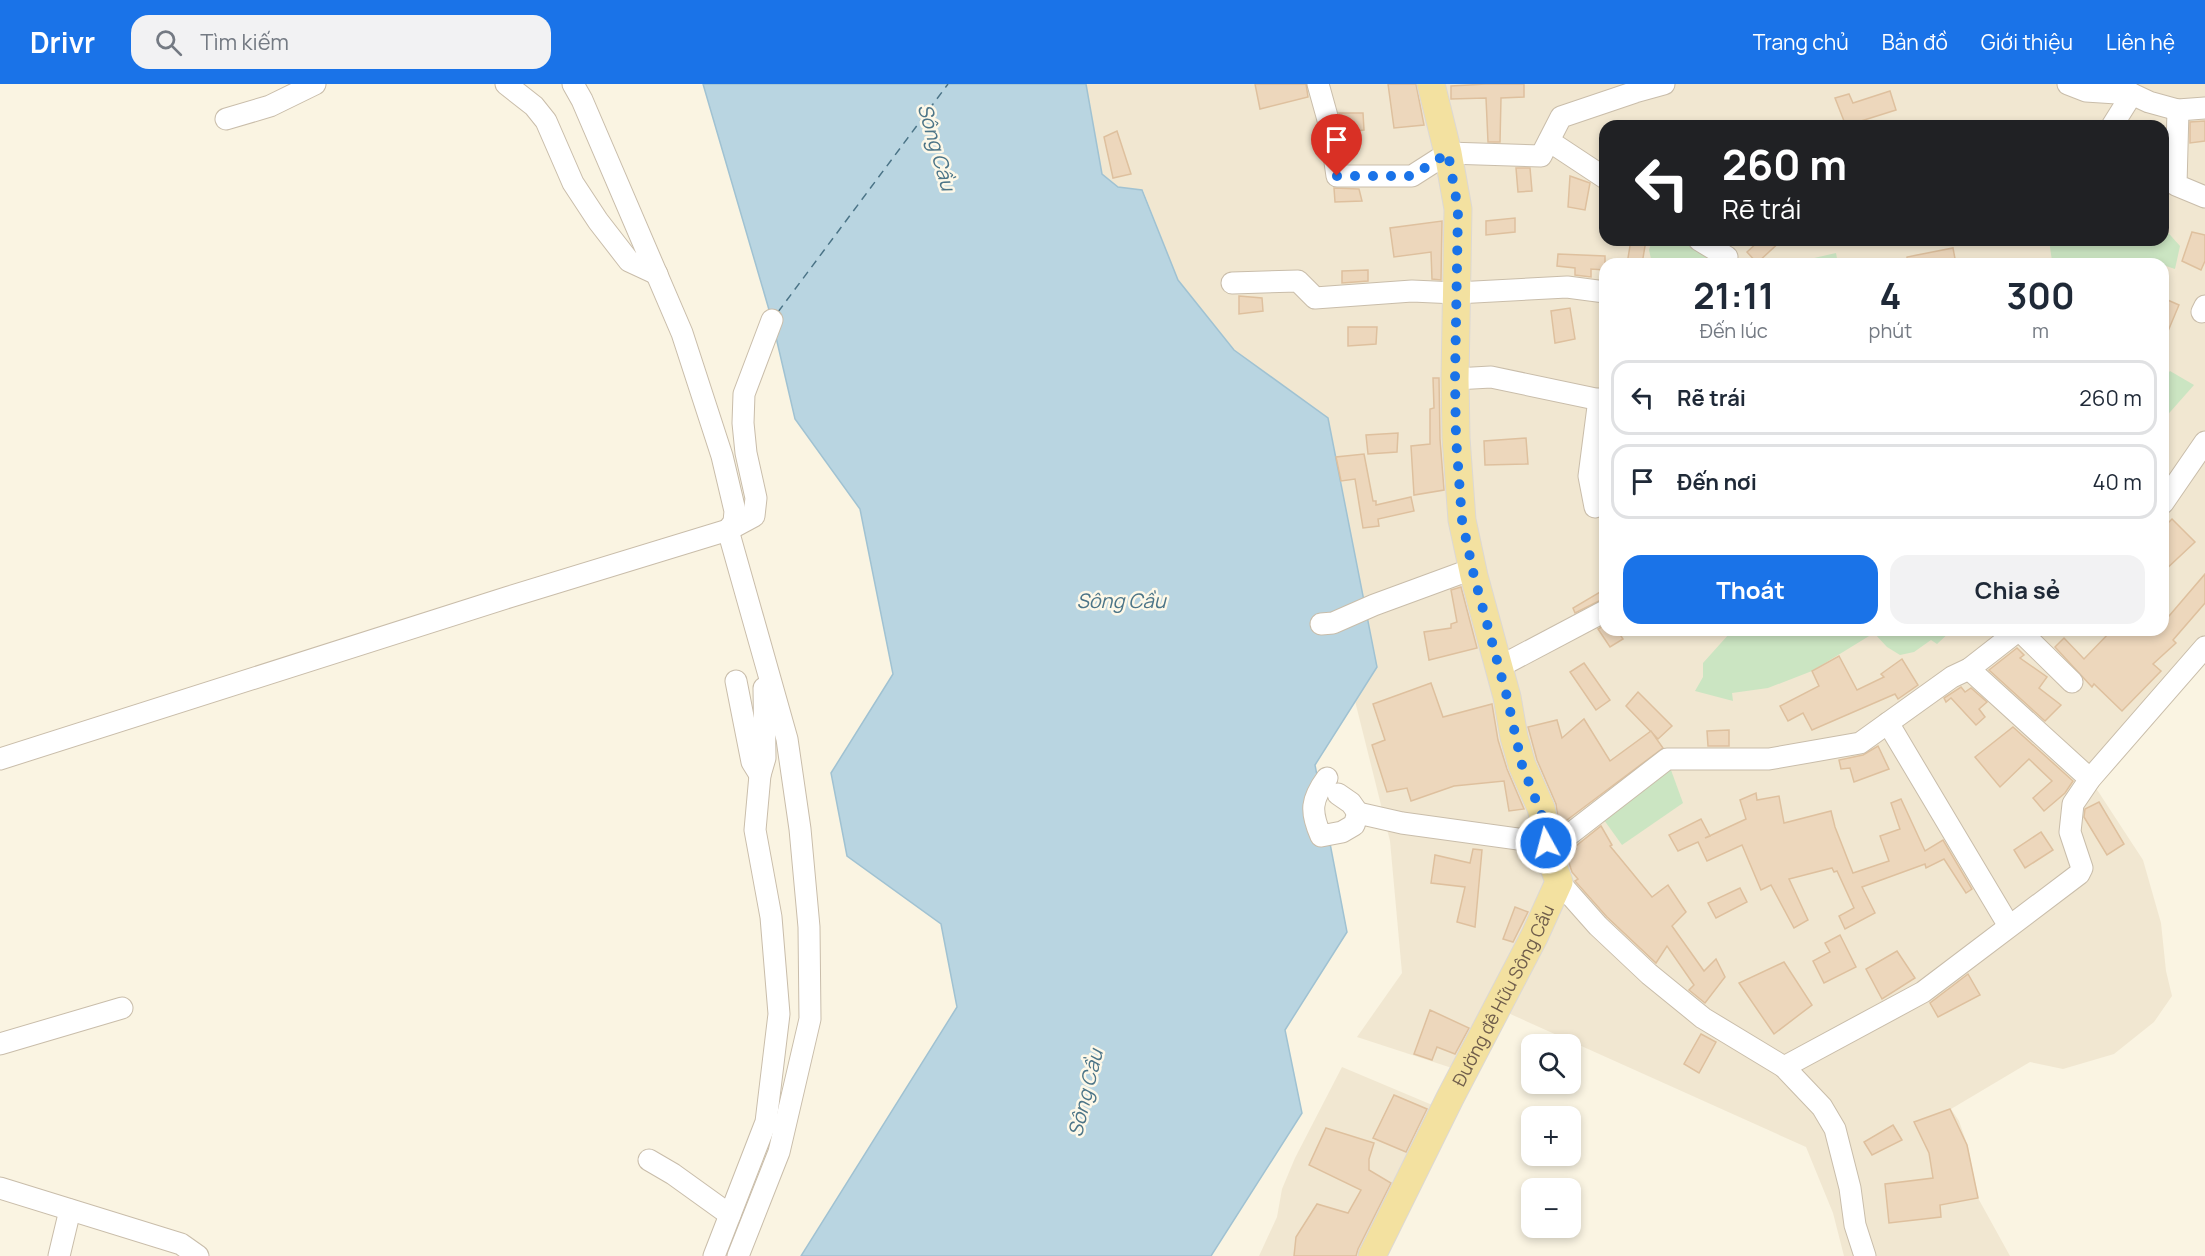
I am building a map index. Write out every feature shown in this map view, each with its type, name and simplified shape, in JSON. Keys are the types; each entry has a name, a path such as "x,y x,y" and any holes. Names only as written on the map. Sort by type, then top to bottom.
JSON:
{"main road":[{"name":"Đường đê Hữu Sông Cầu","path":"1372,1256 1450,1098 1535,935 1559,882 1543,831 1544,821 1522,765 1499,667 1472,569 1462,520 1456,438 1455,379 1458,209 1448,153 1431,84"}],"street":[{"path":"226,119 270,106 315,84"},
{"path":"506,84 534,106 546,122 573,183 598,221 629,261 657,274"},
{"path":"573,84 582,100 682,333 722,456 735,511 734,522 728,530"},
{"path":"1318,84 1330,127 1337,176 1412,176 1448,153 1541,156 1561,117 1664,84"},
{"path":"2068,84 2086,90 2132,93 2149,102 2178,110 2205,108"},
{"path":"2116,120 2132,93"},
{"path":"2178,110 2176,185 2205,197"},
{"path":"1549,141 1599,174"},
{"path":"1709,246 1727,257"},
{"path":"1233,283 1298,281 1315,298 1412,291 1456,294 1567,287 1599,291"},
{"path":"0,759 508,597 728,530 754,516 756,498 742,423 744,394 772,320"},
{"path":"1455,379 1491,377 1599,399"},
{"path":"2169,494 2205,442"},
{"path":"1595,507 1589,476 1598,451"},
{"path":"728,530 787,739 800,829 809,927 810,1019 779,1152 738,1256"},
{"path":"1321,624 1333,623 1374,605 1472,569"},
{"path":"1499,667 1599,614"},
{"path":"1358,813 1354,825 1342,832 1321,836 1314,820 1316,793 1333,786 1358,813 1402,823 1547,847 1667,759 1769,759 1860,743 1952,677 1969,669 2011,636"},
{"path":"2025,636 2072,682"},
{"path":"1784,1067 1923,992 2079,874 2082,868 2070,832 2073,804 2090,779 2205,647"},
{"path":"714,1256 766,1122 779,1014 771,917 755,830 760,775 765,758 764,663"},
{"path":"1969,669 2090,779"},
{"path":"736,681 752,762 760,775"},
{"path":"1888,723 2009,926"},
{"path":"1559,882 1598,926 1649,974 1703,1018 1784,1067 1822,1107 1835,1129 1850,1188 1855,1225 1865,1256"},
{"path":"0,1044 122,1008"},
{"path":"770,1095 790,1104"},
{"path":"649,1160 674,1174 730,1215"},
{"path":"0,1188 181,1244 198,1256"},
{"path":"59,1256 70,1210"}],"shaded area":[{"path":"1086,84 2205,84 2205,647 2090,779 2143,860 2161,923 2166,971 2172,996 2154,1022 2114,1054 2063,1069 2030,1062 1951,1109 1959,1121 1968,1147 1978,1198 2010,1256 1844,1256 1833,1213 1806,1147 1581,1046 1581,1034 1555,1034 1497,1008 1372,1256 1259,1256 1277,1217 1282,1189 1295,1158 1342,1067 1437,1107 1455,1069 1357,1037 1402,973 1390,841 1317,549 1234,350 1178,280 1143,190 1118,187 1102,174"}],"green space":[{"path":"2169,234 2180,246 2175,269 2169,267 2169,258 2052,258 2050,246 2169,246"},
{"path":"1650,246 1709,246 1728,258 1651,258"},
{"path":"1836,253 1837,258 1814,258"},
{"path":"2169,372 2194,385 2169,413"},
{"path":"1727,636 1869,636 1812,671 1768,688 1732,693 1733,701 1695,691 1703,677 1703,663"},
{"path":"1877,636 1946,636 1937,644 1931,640 1914,652 1900,655 1887,647"},
{"path":"1667,759 1683,803 1622,845 1599,813"}],"water":[{"name":"Sông Cầu","path":"703,84 1086,84 1102,174 1118,187 1142,190 1178,280 1234,350 1328,418 1377,667 1315,765 1347,932 1285,1030 1302,1113 1211,1256 801,1256 957,1007 941,924 847,856 831,773 893,674 860,509 795,419 772,320"}],"building":[{"path":"1255,84 1306,84 1308,97 1260,109"},
{"path":"1388,84 1416,84 1424,125 1394,128"},
{"path":"1524,84 1524,97 1501,98 1500,142 1488,142 1486,98 1451,99 1451,86"},
{"path":"1890,91 1896,110 1864,120 1844,120 1835,98 1849,94 1853,103"},
{"path":"1339,113 1363,113 1364,130 1344,132"},
{"path":"2205,121 2205,141 2190,143 2190,122"},
{"path":"1117,131 1131,174 1113,178 1104,137"},
{"path":"1516,168 1530,168 1532,191 1518,192"},
{"path":"1570,176 1590,183 1585,210 1568,207"},
{"path":"1334,188 1359,189 1362,201 1335,202"},
{"path":"1515,218 1515,232 1486,235 1486,221"},
{"path":"1442,221 1441,280 1432,279 1431,252 1394,257 1390,228"},
{"path":"2192,232 2205,235 2205,261 2201,270 2182,261"},
{"path":"1630,246 1645,246 1643,258 1628,258"},
{"path":"1754,246 1775,246 1762,258 1752,258 1747,252"},
{"path":"1953,248 1955,258 1907,258"},
{"path":"1558,254 1605,256 1605,258 1599,258 1599,270 1591,269 1591,277 1575,275 1575,268 1557,266"},
{"path":"1368,270 1368,281 1342,283 1342,271"},
{"path":"1239,296 1262,298 1263,311 1239,314"},
{"path":"2169,301 2179,305 2169,329"},
{"path":"1570,308 1575,339 1555,343 1551,311"},
{"path":"1348,327 1377,327 1376,344 1348,346"},
{"path":"1433,378 1439,378 1444,490 1414,495 1411,446 1430,444 1430,409 1434,408"},
{"path":"1398,433 1397,452 1368,454 1366,435"},
{"path":"1526,438 1528,464 1485,465 1484,441"},
{"path":"1364,454 1373,501 1376,501 1376,505 1411,497 1414,511 1378,519 1379,526 1363,528 1355,479 1341,481 1336,457"},
{"path":"2172,519 2195,542 2169,566 2169,522"},
{"path":"2205,574 2205,603 2173,640 2176,643 2153,664 2161,671 2122,711 2094,684 2092,687 2055,647 2064,638 2084,659 2106,636 2169,636 2169,616"},
{"path":"1461,587 1477,648 1429,660 1424,632 1451,628 1451,624 1457,622 1451,590"},
{"path":"1599,593 1599,601 1575,613 1573,608"},
{"path":"1603,636 1621,636 1623,639 1610,647"},
{"path":"2017,648 2024,655 2020,658 2047,677 2039,688 2061,705 2045,721 1989,670"},
{"path":"1839,656 1857,690 1884,677 1881,674 1902,659 1918,685 1898,699 1895,694 1812,730 1803,713 1788,721 1780,706 1819,686 1812,671"},
{"path":"1584,663 1610,700 1596,710 1570,672"},
{"path":"1431,683 1443,717 1492,704 1498,740 1507,769 1524,809 1509,811 1504,781 1454,786 1411,801 1407,788 1387,792 1372,745 1385,740 1373,704"},
{"path":"1961,687 1965,692 1971,688 1987,702 1979,709 1985,717 1976,725 1951,698 1946,702 1944,698"},
{"path":"1638,692 1672,726 1658,739 1626,706"},
{"path":"1584,719 1610,761 1651,731 1663,748 1559,826 1556,804 1537,760 1528,727 1557,720 1562,738"},
{"path":"2013,727 2073,781 2065,793 2044,811 2033,798 2052,781 2029,759 2000,787 1975,757"},
{"path":"1729,730 1729,746 1708,746 1707,731"},
{"path":"1878,746 1889,769 1854,782 1850,768 1841,769 1839,760 1863,755"},
{"path":"1756,793 1757,800 1779,796 1784,823 1831,811 1853,873 1889,861 1880,836 1900,829 1891,803 1901,799 1925,851 1943,840 1972,889 1966,893 1944,859 1926,868 1925,864 1862,887 1875,913 1845,929 1839,916 1854,908 1837,871 1834,872 1832,868 1789,879 1808,920 1794,928 1771,885 1761,890 1742,845 1707,861 1698,842 1678,851 1669,835 1701,819 1710,836 1746,819 1740,800"},
{"path":"2099,802 2124,844 2107,855 2084,817 2085,809"},
{"path":"1601,826 1612,845 1610,846 1652,897 1668,885 1686,912 1672,926 1704,971 1716,959 1725,977 1705,1003 1689,990 1694,985 1667,946 1656,963 1607,917 1575,881 1578,879 1572,872 1566,854"},
{"path":"2041,832 2053,850 2025,868 2014,850"},
{"path":"1473,849 1482,850 1475,927 1457,922 1465,887 1431,883 1435,855 1470,863"},
{"path":"1740,888 1747,902 1716,918 1708,903"},
{"path":"1515,907 1528,912 1513,942 1503,939"},
{"path":"1840,935 1856,967 1824,983 1813,961 1830,952 1825,943"},
{"path":"1897,951 1915,978 1882,999 1866,969"},
{"path":"1784,962 1812,1005 1774,1034 1739,983"},
{"path":"1968,974 1980,995 1938,1017 1930,1003"},
{"path":"1430,1010 1469,1028 1455,1054 1437,1047 1432,1060 1414,1054"},
{"path":"1701,1034 1716,1042 1699,1073 1684,1064"},
{"path":"1394,1095 1427,1109 1406,1152 1373,1138"},
{"path":"1950,1109 1967,1145 1978,1198 1940,1205 1941,1217 1889,1223 1885,1184 1933,1178 1929,1153 1914,1122"},
{"path":"1893,1125 1902,1140 1872,1155 1864,1142"},
{"path":"1326,1128 1374,1143 1369,1159 1369,1170 1391,1183 1356,1256 1294,1256 1296,1237 1317,1204 1348,1213 1361,1190 1309,1165"}],"ferry route":[{"path":"778,312 948,84"}],"route":[{"path":"1337,176 1412,176 1448,153 1458,209 1455,379 1456,438 1462,520 1474,576 1507,697 1514,737 1522,765 1541,808 1546,843"}]}
